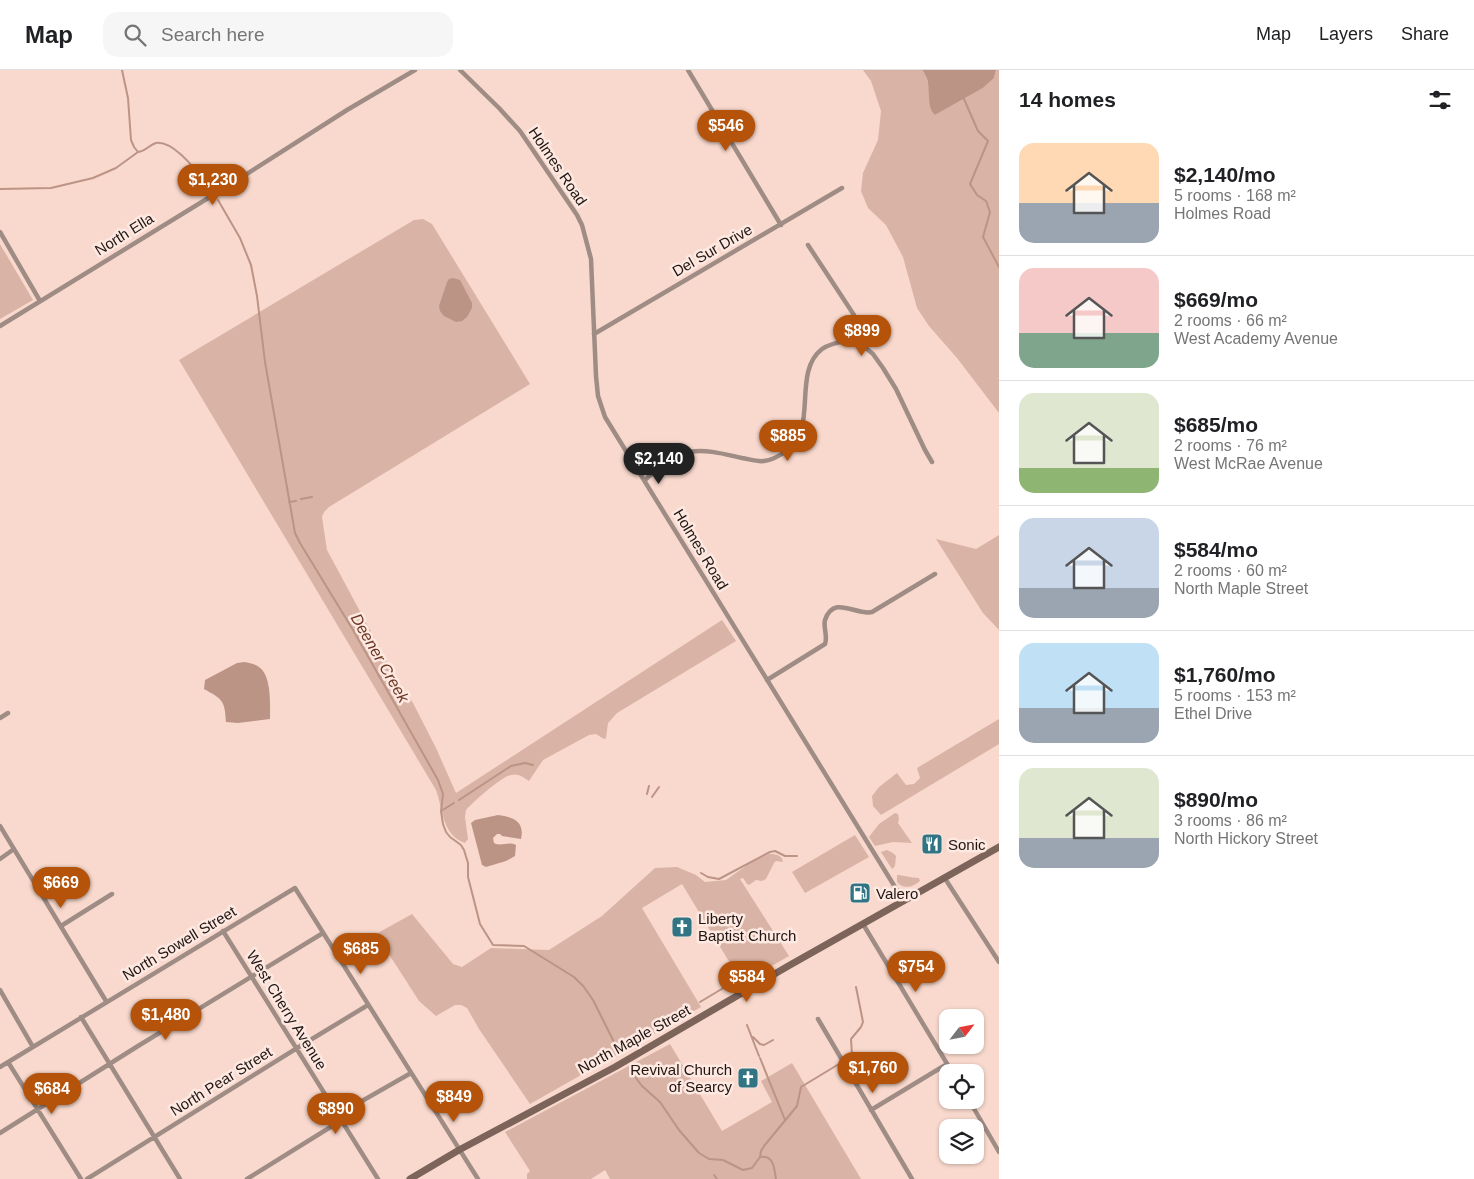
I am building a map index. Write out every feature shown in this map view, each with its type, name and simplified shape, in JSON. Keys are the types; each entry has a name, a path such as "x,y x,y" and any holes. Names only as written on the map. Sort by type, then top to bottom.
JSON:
{"main road":[{"name":"North Maple Street","path":"410,1179 459,1150 615,1067 999,847"}],"street":[{"name":"North Ella","path":"0,326 415,70"},
{"name":"Holmes Road","path":"460,70 520,131 582,225 591,259 598,396 605,417 904,900"},
{"path":"688,70 781,224"},
{"name":"Del Sur Drive","path":"594,334 842,188"},
{"path":"0,232 40,301"},
{"path":"808,245 854,315 856,326 855,339"},
{"path":"855,339 873,354 883,368 896,389 932,462"},
{"path":"645,480 670,460 688,452 716,452 758,461 772,460 780,456 797,440 802,426 808,375 814,358 826,346 855,339"},
{"path":"767,680 825,644 827,641 824,626 825,620 833,610 840,606 845,606 865,613 872,612 935,574"},
{"path":"0,718 8,713"},
{"path":"0,826 106,1001"},
{"path":"0,858 14,850"},
{"path":"944,877 997,954 999,962"},
{"name":"North Sowell Street","path":"0,1067 295,888 323,933"},
{"path":"61,926 112,894"},
{"path":"863,924 947,1064"},
{"name":"West Cherry Avenue","path":"223,931 378,1179"},
{"path":"0,1133 323,933 478,1179"},
{"path":"0,990 33,1046"},
{"name":"North Pear Street","path":"87,1179 368,1005"},
{"path":"81,1017 180,1179"},
{"path":"818,1019 912,1179"},
{"path":"8,1062 81,1179"},
{"path":"872,1110 939,1069"},
{"path":"247,1179 337,1123 340,1112 411,1073"},
{"path":"974,1109 999,1152"}],"shaded area":[{"path":"863,70 922,70 926,75 935,115 983,88 994,78 996,70 999,70 999,413 957,358 929,326 917,308 903,257 886,225 868,208 861,191 863,173 878,140 881,111 871,81"},
{"path":"922,70 996,70 994,78 983,88 935,115 930,106 928,81"},
{"path":"423,219 432,224 530,384 329,507 322,517 327,550 398,682 413,703 456,793 722,620 736,641 617,713 608,723 606,738 604,739 596,734 589,735 543,760 529,781 514,775 506,777 494,785 466,810 468,839 465,843 457,839 448,828 444,821 436,790 179,360 414,220"},
{"path":"0,244 33,300 0,319"},
{"path":"453,278 460,280 472,303 472,308 467,317 462,321 456,322 444,316 439,306 447,282"},
{"path":"999,535 999,630 983,613 936,539 976,549"},
{"path":"244,662 259,667 266,677 270,699 270,719 238,723 226,722 225,709 219,698 204,689 205,680 237,663"},
{"path":"999,719 999,744 881,815 873,806 872,796 879,787 897,773 906,785 914,784 920,778 917,768"},
{"path":"895,813 898,814 898,823 912,843 893,842 875,846 869,837 879,824"},
{"path":"498,815 517,821 521,828 521,839 497,834 493,838 494,843 516,845 515,856 486,867 482,865 471,823 475,820"},
{"path":"855,835 869,857 805,893 792,872"},
{"path":"887,850 896,856 895,866 892,869 881,852"},
{"path":"769,854 778,855 783,862 776,861 774,863 766,879 762,881 756,880 749,885 743,878 740,879 789,956 742,983 682,884 642,908 701,1007 530,1104 467,1008 455,1005 436,1016 419,1001 376,934 412,914 453,964 462,967 491,948 549,950 602,916 655,868 677,867 696,875 705,882 726,880 750,863"},
{"path":"897,875 919,878 920,881 906,887 897,882"},
{"path":"670,1044 722,1131 772,1102 761,1081 792,1063 861,1179 610,1179 605,1170 591,1179 527,1179 527,1174 530,1171 505,1132"}],"waterway":[{"name":"Deener Creek","path":"122,70 128,98 131,140 134,147 138,152 156,143 171,147 187,160 211,190"},
{"path":"964,99 978,131 988,141 970,184 977,195 986,201 990,212 983,237 999,267"},
{"path":"0,189 51,188 93,178 116,168 138,152"},
{"name":"Deener Creek","path":"218,200 240,238 251,265 257,296 265,362 295,533 353,630 438,780 443,794 441,811 443,824 450,837 461,845 464,850 468,863 468,877 480,924 493,945 524,946 574,977 593,1000 620,1054"},
{"path":"301,499 312,497"},
{"name":"Deener Creek","path":"289,502 296,501"},
{"path":"459,800 511,766 525,763 533,765"},
{"path":"647,794 649,786"},
{"path":"652,797 659,787"},
{"path":"441,811 454,803"},
{"path":"701,873 708,877 719,879 770,852 775,851 785,856 797,856"},
{"path":"738,979 755,970"},
{"path":"700,1002 725,987"},
{"path":"847,1060 852,1055 851,1039 863,1022 856,987"},
{"path":"747,1025 759,1056"},
{"path":"753,1037 760,1044 764,1045 773,1040"},
{"path":"760,1058 785,1120"},
{"path":"760,1157 764,1146 797,1106 801,1087 839,1064"},
{"name":"Deener Creek","path":"630,1070 642,1086 660,1102 679,1130 699,1153 709,1159 723,1160 743,1170 752,1168 760,1157 768,1158 773,1163 776,1179"},
{"path":"714,1175 717,1179"}],"place":[{"name":"Sonic","path":"932,844"},
{"name":"Valero","path":"860,893"},
{"name":"Liberty Baptist Church","path":"682,927"},
{"name":"Revival Church of Searcy","path":"748,1078"}]}
